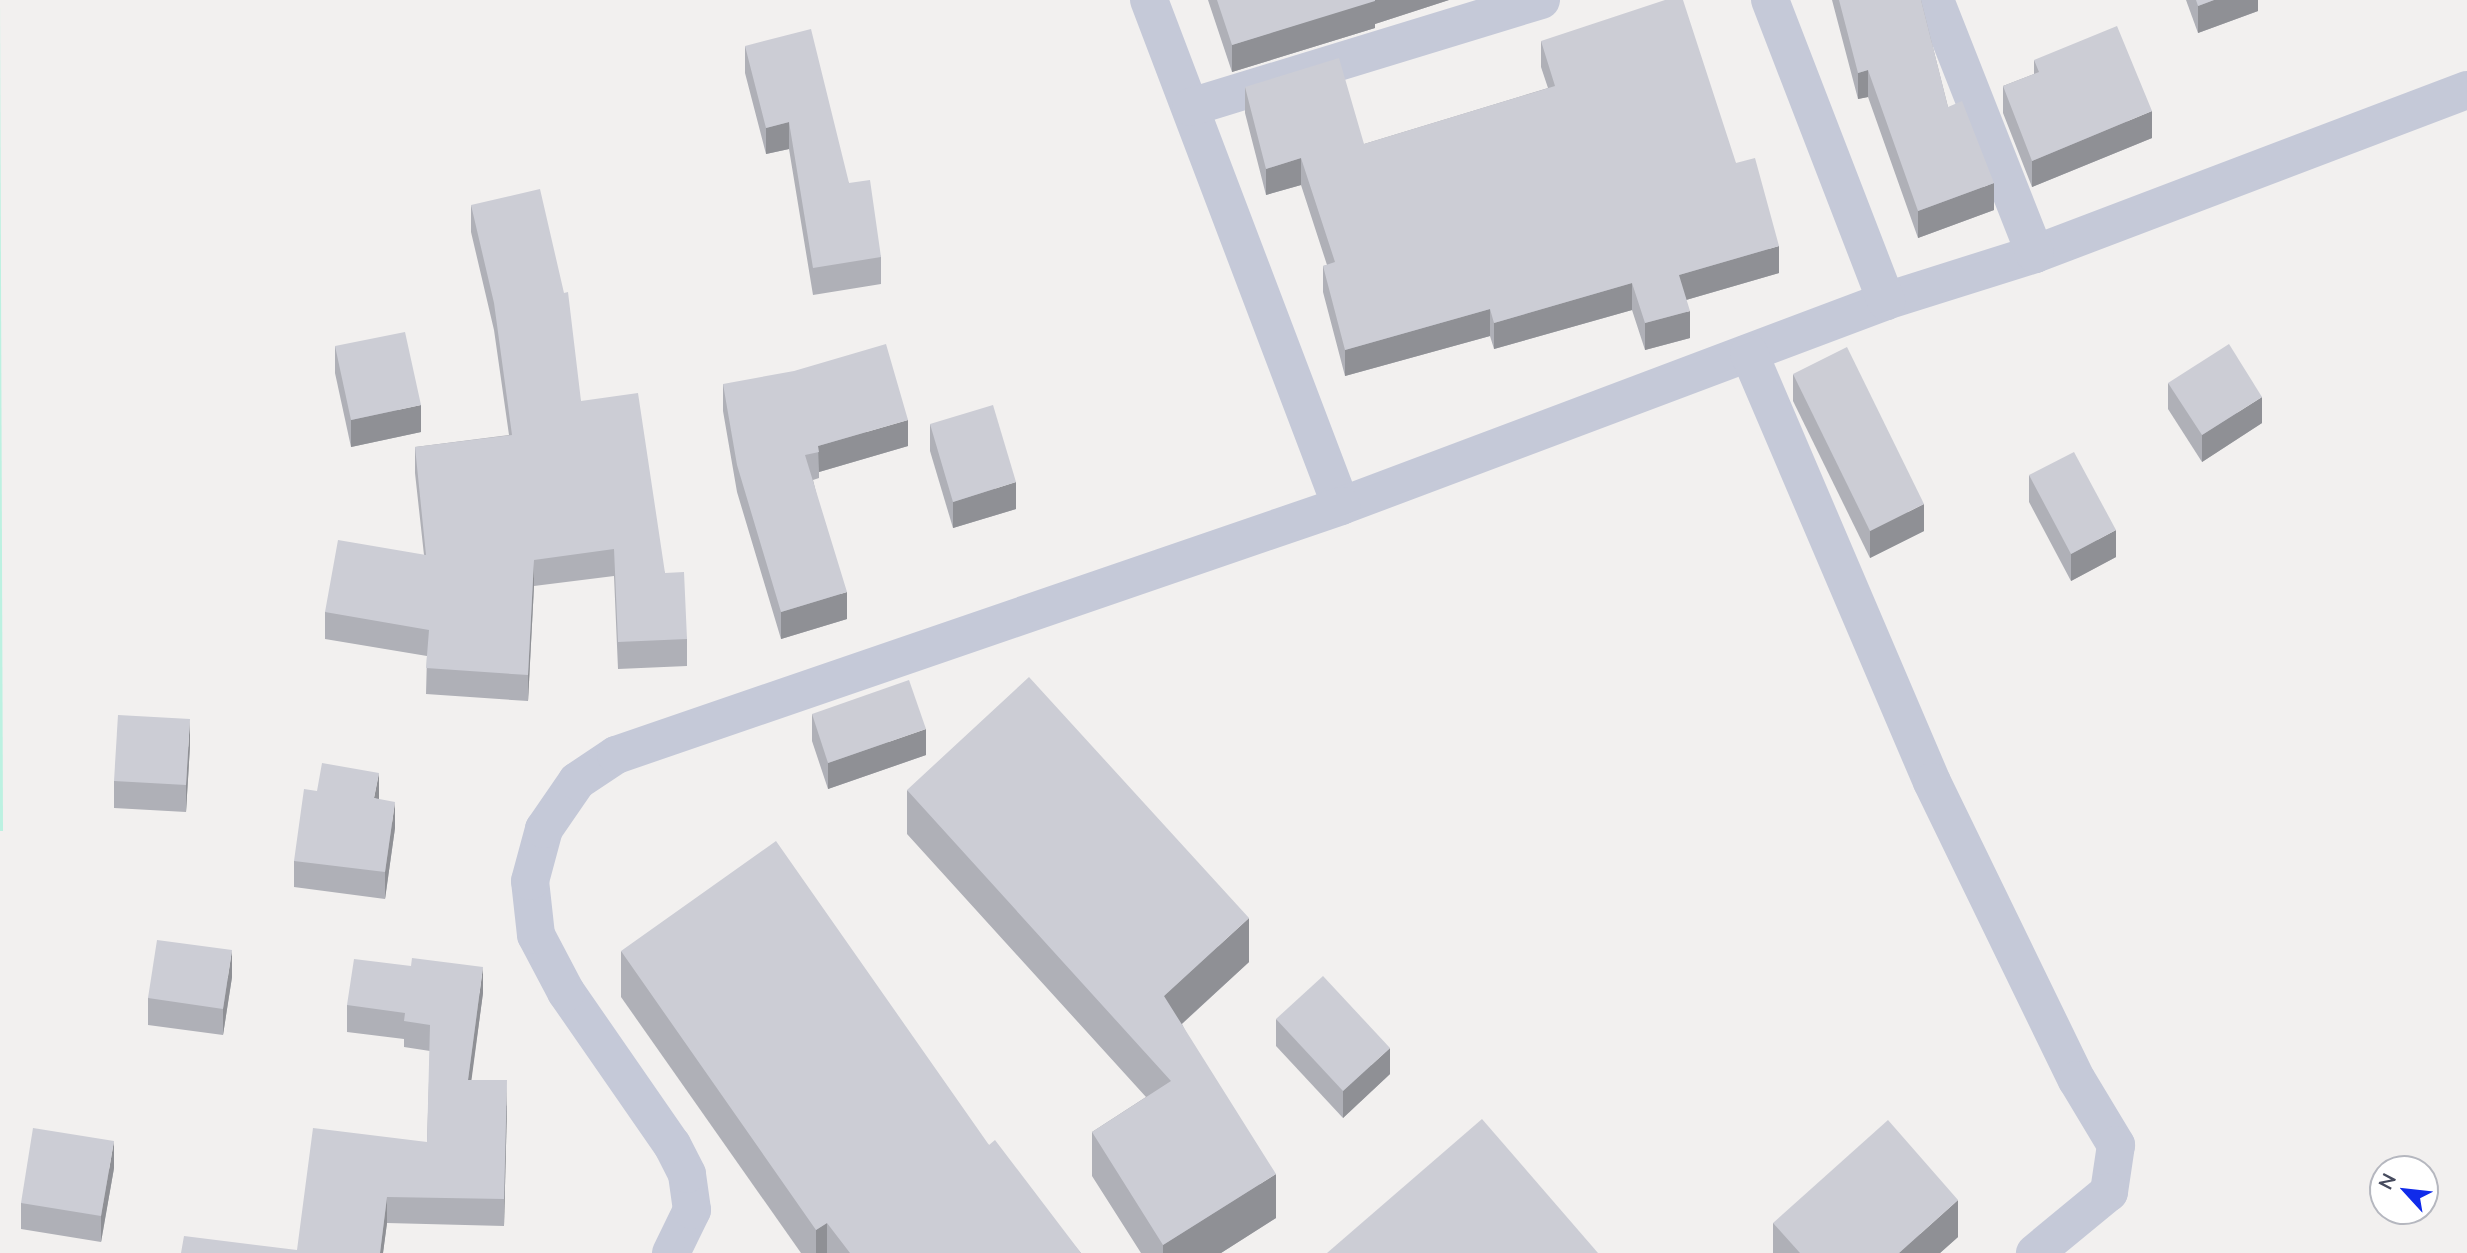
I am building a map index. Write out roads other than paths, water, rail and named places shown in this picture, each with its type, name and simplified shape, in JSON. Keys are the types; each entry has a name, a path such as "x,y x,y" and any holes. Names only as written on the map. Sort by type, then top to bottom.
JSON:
{"street":[{"path":"1149,0 1341,506"},
{"path":"1191,107 1539,0"},
{"path":"1770,0 1886,301"},
{"path":"1935,0 2035,254"},
{"path":"671,1253 692,1210 687,1174 672,1145 566,992 536,935 530,881 544,829 577,780 616,755 1341,506 1886,301 2035,254 2467,90"},
{"path":"1749,353 1932,782 2077,1080 2116,1145 2109,1192 2035,1253"}]}
